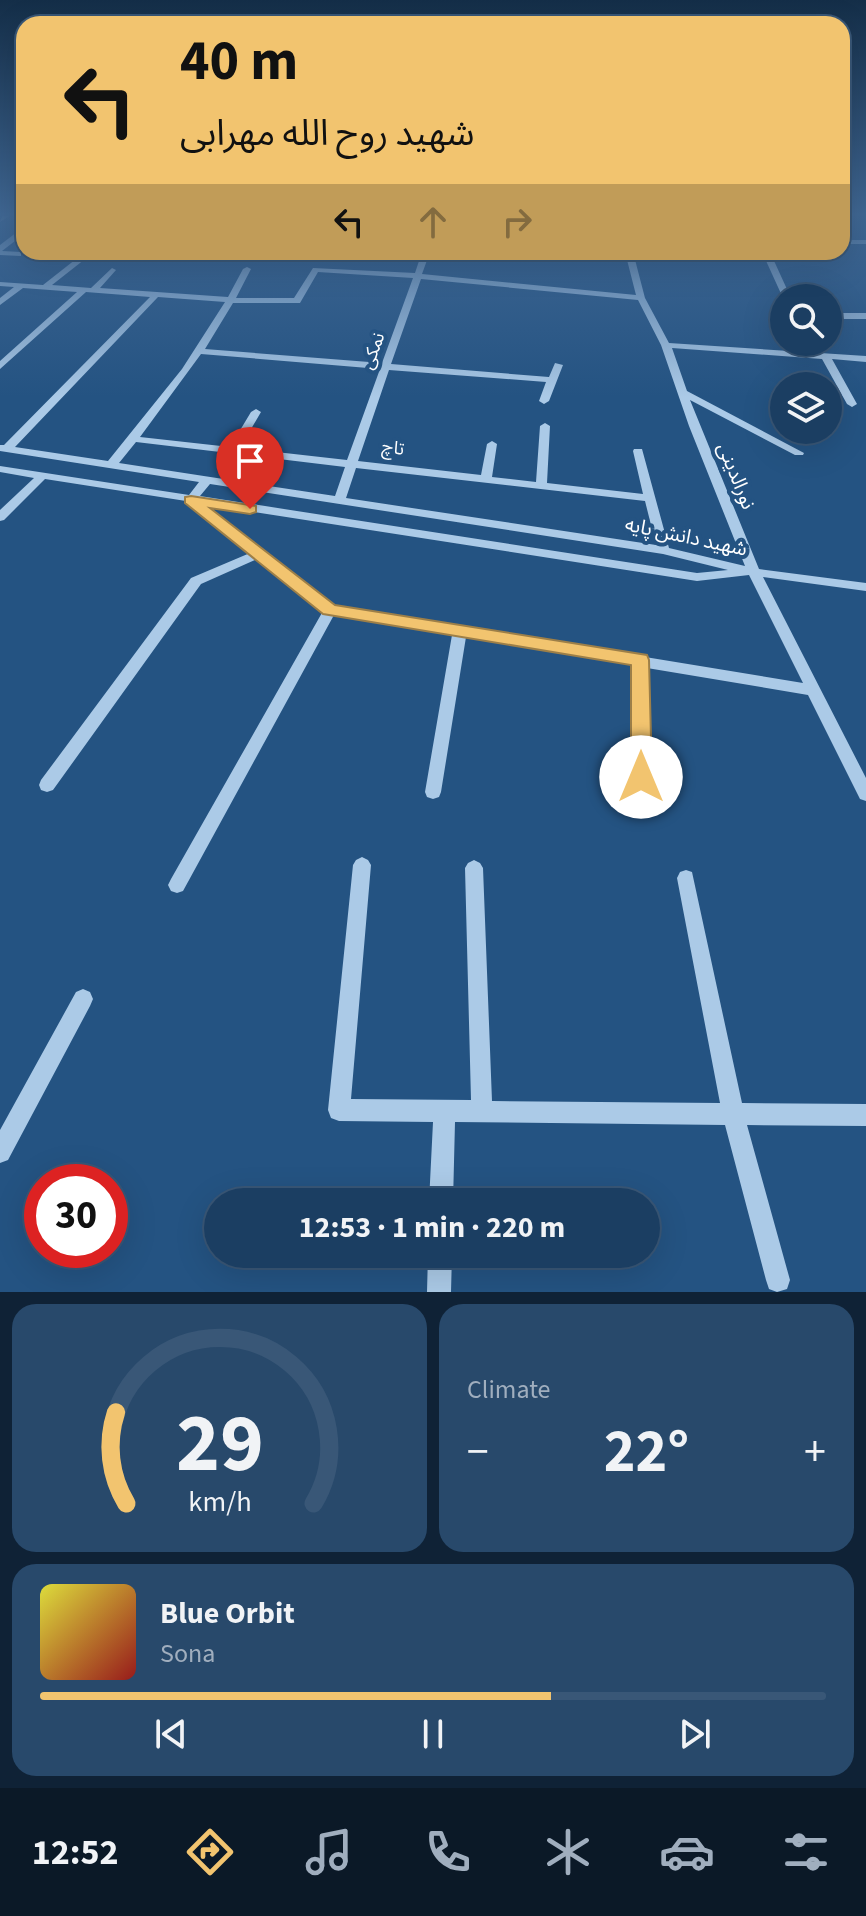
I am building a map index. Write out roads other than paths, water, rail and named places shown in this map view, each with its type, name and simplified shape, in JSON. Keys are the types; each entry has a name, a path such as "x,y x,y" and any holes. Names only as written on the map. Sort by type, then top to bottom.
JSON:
{"street":[{"path":"45,287 59,276"},
{"path":"0,366 105,276"},
{"path":"111,465 134,439 197,351 232,300 243,276"},
{"path":"0,284 232,300 297,301 312,276"},
{"name":"نمکی","path":"339,500 350,461 417,276"},
{"path":"420,276 641,298"},
{"path":"516,286 517,276"},
{"name":"نورالدینی","path":"635,276 641,298 666,345 754,572 866,794"},
{"path":"576,277 576,292"},
{"path":"0,302 21,286"},
{"path":"3,449 156,295"},
{"path":"842,316 866,316"},
{"path":"666,345 770,352"},
{"path":"197,351 552,380"},
{"path":"825,356 866,359"},
{"path":"825,356 852,404"},
{"path":"544,401 558,365"},
{"path":"682,392 799,453"},
{"path":"234,449 256,412"},
{"path":"541,484 545,426"},
{"name":"تاچ","path":"134,439 350,461 648,498"},
{"path":"486,477 492,444"},
{"name":"شهید دانش پایه","path":"3,449 663,550 754,572"},
{"path":"638,451 663,550"},
{"name":"شهید دانش پایه","path":"0,469 697,577 754,572"},
{"path":"0,517 42,476"},
{"path":"207,480 191,500 330,610 813,690"},
{"path":"47,785 196,581 260,553"},
{"path":"754,572 866,587"},
{"path":"177,885 330,610"},
{"path":"433,792 460,631"},
{"path":"640,660 641,806"},
{"path":"362,865 339,1110 866,1115"},
{"path":"474,868 482,1111"},
{"path":"686,878 733,1113 778,1280"},
{"path":"0,1152 83,999"},
{"path":"441,1188 444,1110"},
{"path":"439,1292 440,1268"}]}
